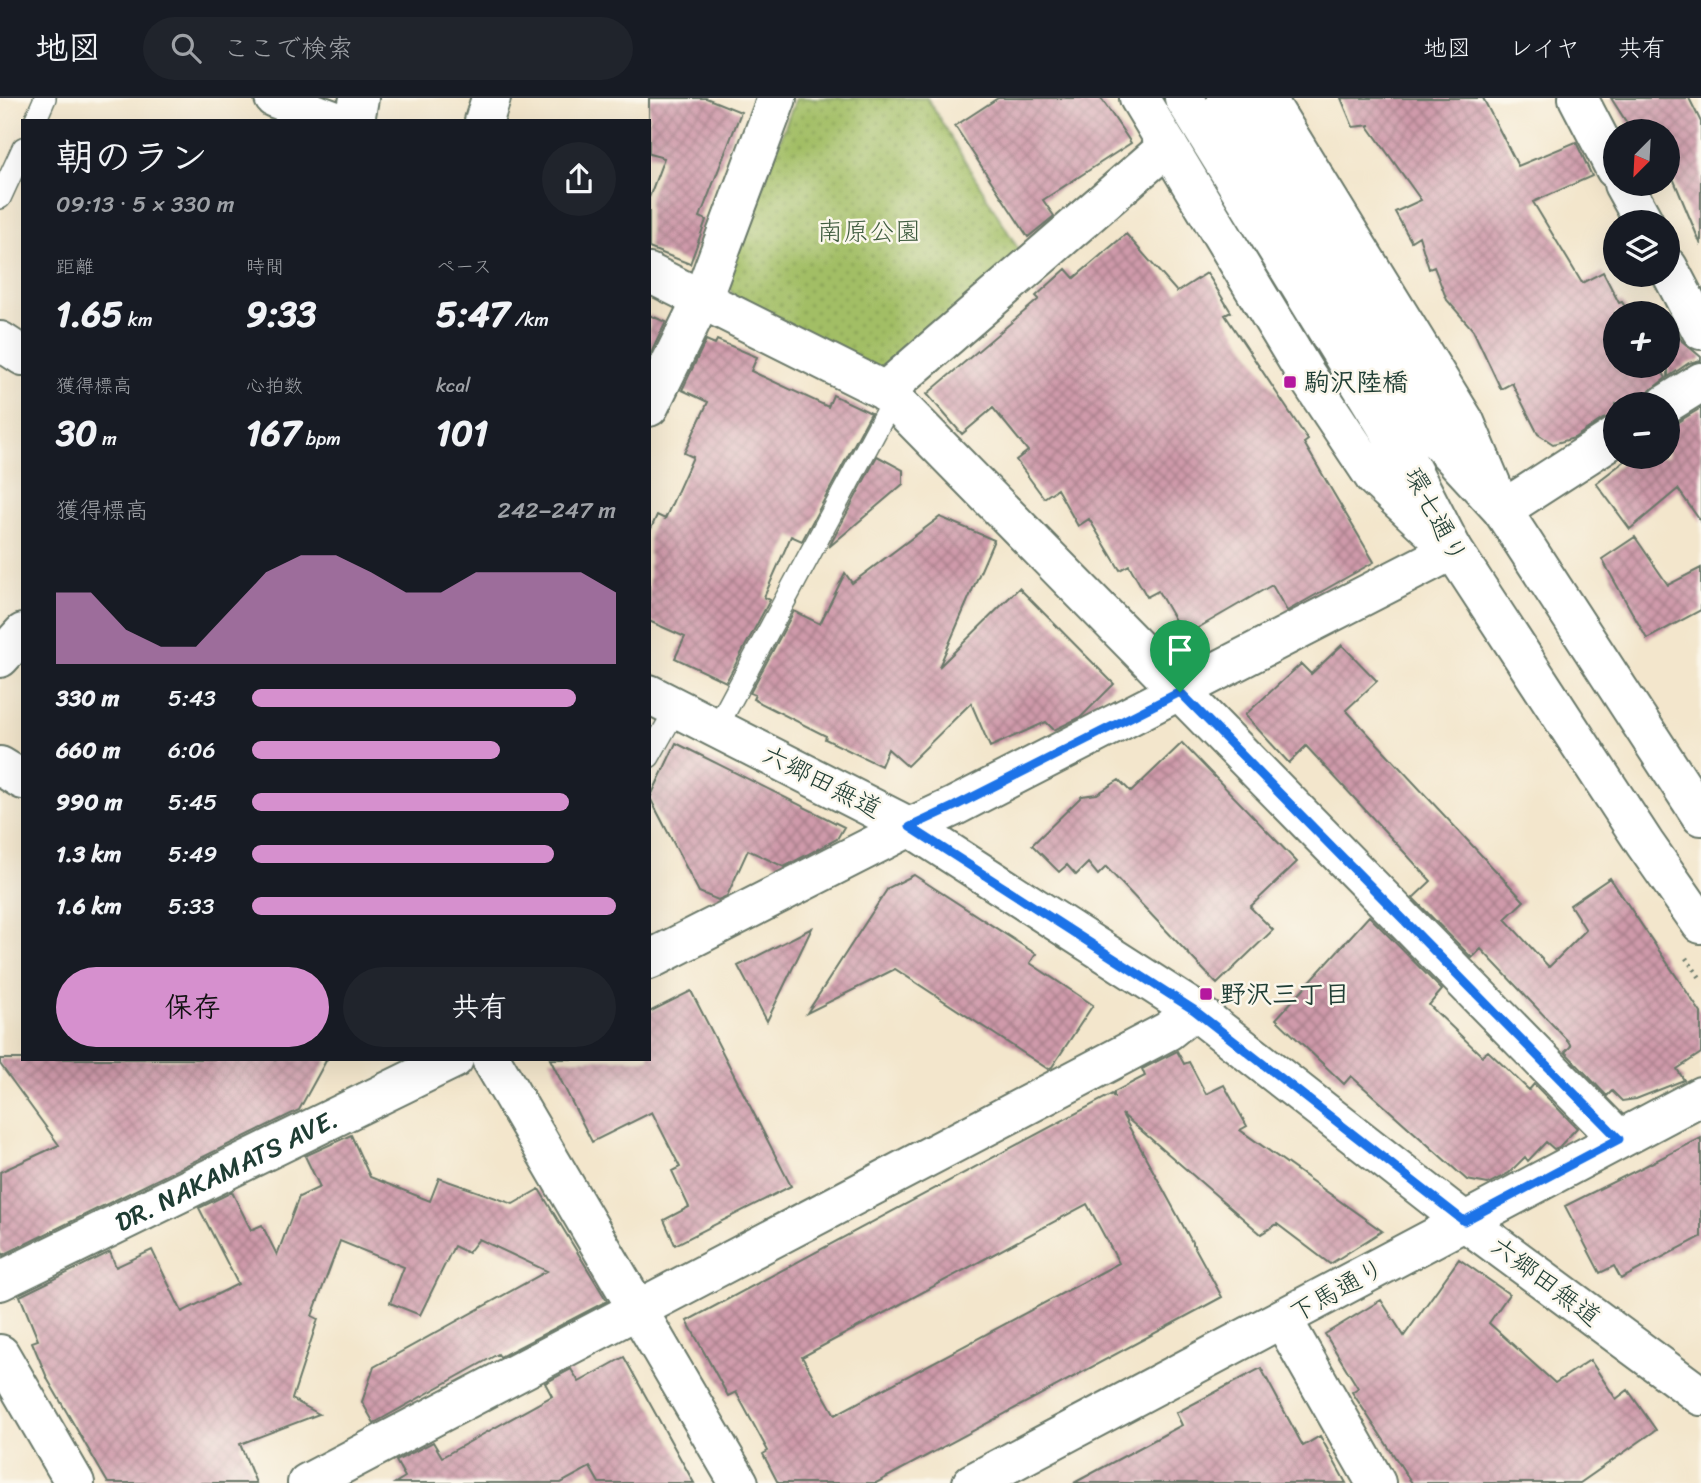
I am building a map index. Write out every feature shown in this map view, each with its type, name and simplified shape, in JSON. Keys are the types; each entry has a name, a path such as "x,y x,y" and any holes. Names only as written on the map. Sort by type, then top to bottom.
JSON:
{"street":[{"path":"274,98 331,119"},
{"path":"355,119 359,98"},
{"path":"485,119 491,98"},
{"path":"651,403 702,299 777,98"},
{"path":"651,959 1180,692 1453,550 1374,477 1305,373 1139,98"},
{"name":"環七通り","path":"1184,98 1404,456 1453,550 1646,844 1692,939"},
{"name":"環七通り","path":"1226,98 1432,435 1502,510 1701,816"},
{"path":"1266,98 1465,422 1502,510 1603,445"},
{"path":"1578,98 1603,146"},
{"path":"889,395 1168,146"},
{"path":"651,274 889,395 1619,1139"},
{"path":"1678,287 1701,330"},
{"path":"0,341 21,355"},
{"path":"1680,395 1701,382"},
{"path":"0,658 21,635"},
{"name":"六郷田無道","path":"663,700 910,827 1194,1010 1464,1221 1701,1396"},
{"path":"0,766 21,779"},
{"path":"320,1480 1168,1031 1194,1010"},
{"name":"DR. NAKAMATS AVE.","path":"0,1281 450,1061"},
{"path":"492,1061 738,1483"},
{"name":"下馬通り","path":"972,1483 1701,1096"},
{"path":"1283,1320 1376,1483"},
{"path":"0,1354 75,1483"}],"lane":[{"path":"36,119 45,98"},
{"path":"0,198 21,152"},
{"path":"717,727 889,395"},
{"path":"651,749 663,700"}],"path":[{"path":"1692,939 1701,979"}],"green space":[{"name":"南原公園","path":"796,98 927,98 1020,252 894,369 878,371 734,296 726,282"}],"building":[{"path":"649,98 706,98 741,112 700,217 706,220 690,264 651,249 651,193 664,158 651,155"},
{"path":"998,98 1101,98 1131,143 1043,200 1054,216 1028,237 955,126"},
{"path":"1341,98 1483,98 1518,166 1576,142 1592,176 1533,202 1582,283 1603,272 1603,287 1611,287 1618,301 1603,301 1603,378 1666,378 1648,392 1603,392 1603,419 1574,438 1553,444 1538,434 1512,383 1501,389 1473,330 1447,300 1434,267 1429,269 1419,236 1411,241 1395,212 1421,200 1368,126 1371,125 1353,127"},
{"path":"1611,98 1689,98 1701,122 1701,245 1680,195 1680,119 1624,119"},
{"path":"1126,234 1177,292 1207,273 1231,312 1225,315 1308,440 1304,443 1374,562 1287,611 1272,585 1184,636 1158,591 1147,597 1129,565 1120,570 1089,519 1078,526 1057,489 1044,498 1016,460 1028,451 993,408 962,434 927,394 1039,299 1036,296 1066,269 1074,278"},
{"path":"651,316 666,322 651,353"},
{"path":"1680,338 1701,357 1701,360 1680,369"},
{"path":"706,340 715,344 717,340 757,357 751,371 828,407 833,395 871,413 802,541 791,536 764,597 770,600 726,682 675,658 685,637 651,622 651,528 657,515 665,519 693,457 684,453 708,402 682,390"},
{"path":"1701,408 1701,522 1678,489 1630,529 1596,483 1614,469 1680,469 1680,421"},
{"path":"877,456 903,470 903,484 829,547"},
{"path":"940,517 994,540 939,667 1019,588 1114,684 1081,717 1054,730 1046,722 990,747 971,703 907,766 888,749 881,766 753,699 755,695 750,693 794,611 820,624 845,573 852,583"},
{"path":"1635,537 1668,585 1701,568 1701,610 1647,639 1602,559"},
{"path":"1342,645 1377,681 1346,710 1524,901 1505,919 1549,967 1586,930 1570,905 1610,878 1701,1013 1701,1053 1677,1069 1684,1080 1636,1099 1622,1101 1612,1091 1607,1096 1565,1052 1571,1046 1568,1041 1481,949 1472,958 1413,898 1431,881 1306,746 1289,763 1245,715 1301,664 1311,674"},
{"path":"676,743 844,827 837,839 784,867 748,850 727,896 718,900 699,892 651,796"},
{"path":"1182,743 1297,862 1250,907 1273,930 1217,984 1106,867 1098,875 1088,863 1076,875 1067,865 1059,872 1032,845 1082,796 1097,794 1119,780 1131,792"},
{"path":"914,875 1036,954 1030,963 1093,1005 1052,1067 1048,1069 895,969 807,1013 888,888"},
{"path":"1369,916 1442,990 1429,1005 1482,1056 1488,1051 1529,1090 1534,1084 1577,1128 1559,1147 1554,1149 1546,1142 1528,1161 1525,1157 1509,1173 1488,1184 1467,1180 1351,1076 1344,1084 1276,1019"},
{"path":"812,928 767,1021 738,966"},
{"path":"691,991 791,1186 675,1245 664,1220 689,1207 672,1171 680,1167 652,1112 592,1142 551,1061 651,1061 651,1011"},
{"path":"1177,1051 1184,1064 1189,1062 1206,1094 1224,1085 1247,1126 1240,1130 1382,1231 1330,1264 1277,1224 1261,1234 1122,1114 1222,1297 876,1483 778,1483 763,1454 768,1451 736,1392 728,1396 687,1321 1112,1094 1114,1098 1114,1092 1145,1076 1142,1069","holes":["1087,1204 1119,1263 835,1415 802,1357"]},
{"path":"0,1059 326,1061 299,1110 3,1255 0,1247 0,1172 59,1145 0,1064"},
{"path":"351,1135 370,1177 430,1201 439,1178 513,1204 539,1189 607,1301 500,1357 498,1354 374,1423 362,1402 374,1367 547,1271 479,1239 468,1253 454,1246 420,1315 390,1303 404,1267 340,1241 312,1316 318,1319 292,1399 319,1414 240,1444 256,1483 108,1483 48,1380 32,1342 38,1340 20,1296 110,1252 116,1267 152,1250 182,1312 238,1284 199,1208 232,1192 251,1230 262,1225 277,1255 299,1197 320,1187 305,1156"},
{"path":"1701,1138 1701,1237 1621,1279 1614,1266 1600,1273 1565,1206"},
{"path":"1459,1259 1509,1294 1489,1323 1555,1383 1590,1360 1616,1399 1628,1390 1656,1430 1580,1483 1412,1483 1352,1392 1358,1388 1325,1334 1381,1300 1404,1336"},
{"path":"624,1357 694,1483 599,1483 590,1467 561,1483 395,1483 405,1477 396,1461 433,1442 442,1457 552,1396 545,1383 571,1369 579,1382"},
{"path":"1261,1368 1303,1446 1320,1436 1346,1483 1074,1483 1182,1425 1176,1413"}],"place":[{"name":"駒沢陸橋","path":"1290,382"},
{"name":"野沢三丁目","path":"1206,994"}],"route":[{"path":"1180,692 1253,766 1619,1139 1464,1221 1194,1010 910,827 1180,692"}]}
